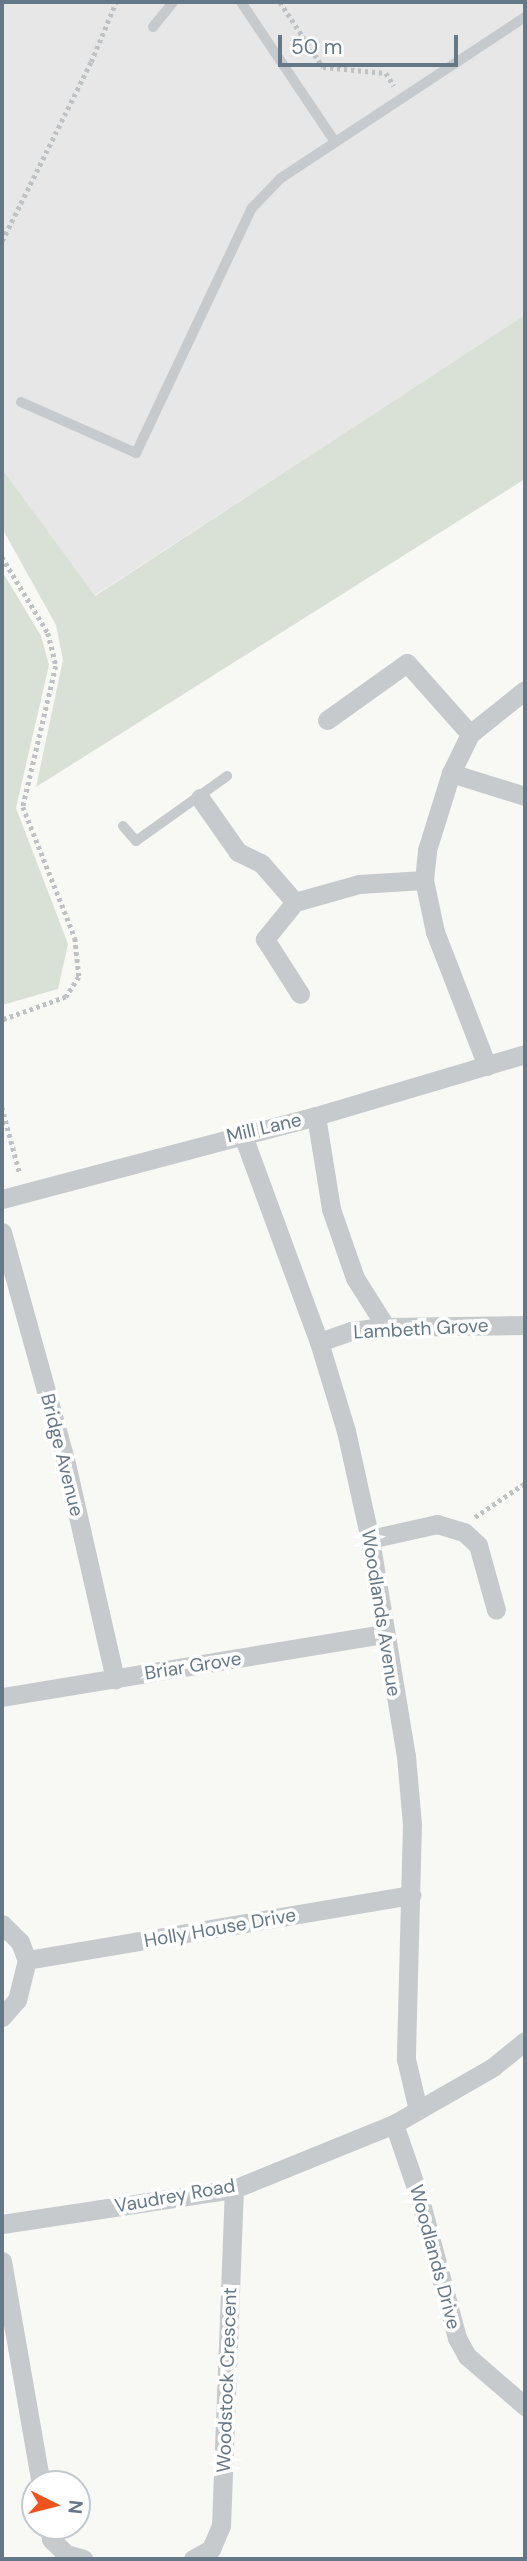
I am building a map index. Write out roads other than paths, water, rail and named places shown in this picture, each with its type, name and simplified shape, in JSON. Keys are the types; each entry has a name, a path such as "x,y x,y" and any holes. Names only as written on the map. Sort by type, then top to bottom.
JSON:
{"street":[{"path":"327,720 407,663 470,734"},
{"path":"487,1066 435,932 424,880 433,822 451,773 470,734 525,690"},
{"path":"451,773 525,796"},
{"path":"200,798 239,852 261,863 295,902"},
{"path":"300,994 265,939 295,902 359,884 424,880"},
{"name":"Mill Lane","path":"2,1199 242,1133 316,1116 525,1054"},
{"path":"316,1116 331,1209 355,1279 386,1328"},
{"name":"Woodlands Avenue","path":"242,1133 319,1342 346,1431 370,1539 405,1756 412,1895 406,2059 418,2110"},
{"name":"Bridge Avenue","path":"2,1232 65,1459 115,1679"},
{"name":"Lambeth Grove","path":"319,1342 351,1331 386,1328 525,1325"},
{"path":"370,1539 437,1524 464,1532 478,1545 496,1611"},
{"name":"Briar Grove","path":"2,1697 384,1634"},
{"name":"Holly House Drive","path":"27,1961 412,1895"},
{"path":"2,1924 20,1942 27,1961 17,2000 2,2017"},
{"name":"Vaudrey Road","path":"2,2224 234,2189 394,2124 493,2067 525,2041"},
{"name":"Woodlands Drive","path":"394,2124 419,2196 457,2339 467,2356 525,2406"},
{"name":"Woodstock Crescent","path":"193,2559 211,2549 222,2526 234,2189"},
{"path":"2,2261 39,2470"},
{"path":"52,2540 66,2554 83,2559"}],"lane":[{"path":"153,27 173,2"},
{"path":"241,2 335,142"},
{"path":"21,402 136,453 252,208 281,178 525,17"},
{"path":"124,826 136,841 200,798 227,776"}]}
